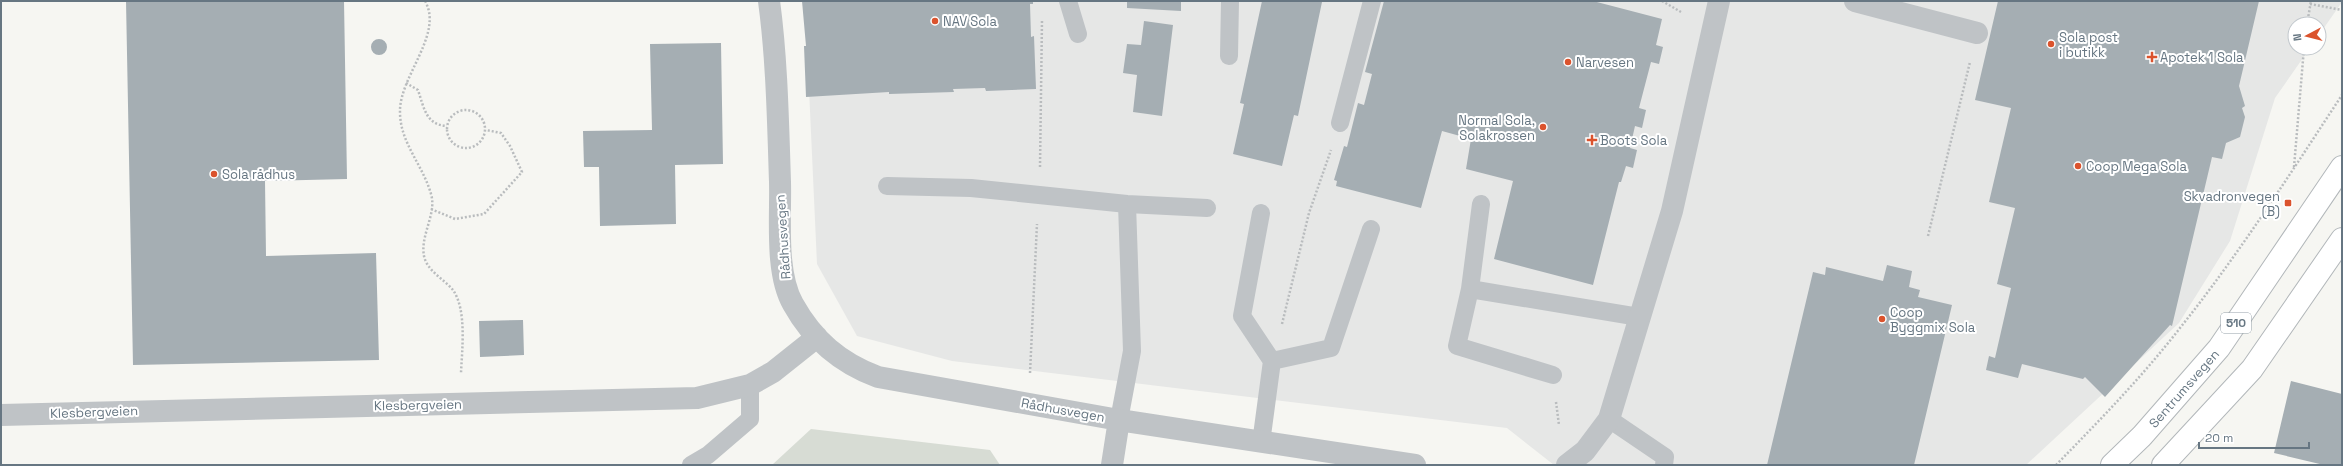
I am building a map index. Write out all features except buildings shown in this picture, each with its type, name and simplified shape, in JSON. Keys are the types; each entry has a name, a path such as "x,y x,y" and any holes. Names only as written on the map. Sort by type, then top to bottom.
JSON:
{"main road":[{"name":"Sentrumsvegen","path":"2112,465 2142,436 2219,348 2342,167"},
{"path":"2163,465 2252,369 2342,239"}],"street":[{"name":"Rådhusvegen","path":"769,1 777,123 784,280 793,304 817,337 838,358 858,370 878,377 1119,420 1415,465"},
{"path":"1567,465 1585,450 1609,419 1672,211 1719,1"},
{"path":"1855,1 1977,33"},
{"name":"Klesbergveien","path":"1,415 697,398 750,385 773,372 817,337"},
{"name":"Rådhusvegen","path":"1112,465 1119,420"}],"lane":[{"path":"1068,1 1078,34"},
{"path":"1229,56 1230,1"},
{"path":"1340,122 1372,1"},
{"path":"886,186 971,188 1127,204 1207,208"},
{"path":"1119,420 1132,351 1127,204"},
{"path":"1481,204 1470,290 1457,346 1553,376"},
{"path":"1261,212 1242,316 1272,362 1261,442"},
{"path":"1272,362 1331,348 1371,229"},
{"path":"1470,290 1639,317"},
{"path":"690,465 708,455 750,419 750,385"},
{"path":"1609,419 1665,457 1664,465"}],"path":[{"path":"425,1 430,32 406,83 400,112 404,136 413,157 424,174 432,196 431,209 423,240 424,257 434,272 453,291 462,316 461,376"},
{"path":"1662,1 1681,12"},
{"path":"2308,16 2310,2 2342,10"},
{"path":"1928,236 1977,33"},
{"path":"2294,167 2303,56"},
{"path":"406,83 418,90 426,116 439,126 447,126"},
{"path":"2056,465 2103,418 2180,329 2259,222 2342,95"},
{"path":"462,110 468,110 474,111 483,118 486,130 483,140 475,146 465,148 455,144 449,136 447,126 452,116 462,110"},
{"path":"1272,362 1309,213 1340,122"},
{"path":"431,209 456,219 484,214 522,172 510,146 501,133 486,130"}],"shaded area":[{"path":"805,1 2342,1 2327,24 2327,16 2287,16 2287,56 2304,56 2275,98 2230,241 2179,323 2026,465 1554,465 1507,428 952,361 857,336 817,264"},
{"path":"811,429 990,450 1000,465 772,465"}],"place":[{"name":"NAV Sola","path":"935,21"},
{"name":"Sola post i butikk","path":"2051,44"},
{"name":"Apotek 1 Sola","path":"2152,57"},
{"name":"Narvesen","path":"1568,62"},
{"name":"Normal Sola, Solakrossen","path":"1543,127"},
{"name":"Boots Sola","path":"1592,140"},
{"name":"Coop Mega Sola","path":"2078,166"},
{"name":"Sola rådhus","path":"214,174"},
{"name":"Skvadronvegen (B)","path":"2288,203"},
{"name":"Coop Byggmix Sola","path":"1882,319"}]}
